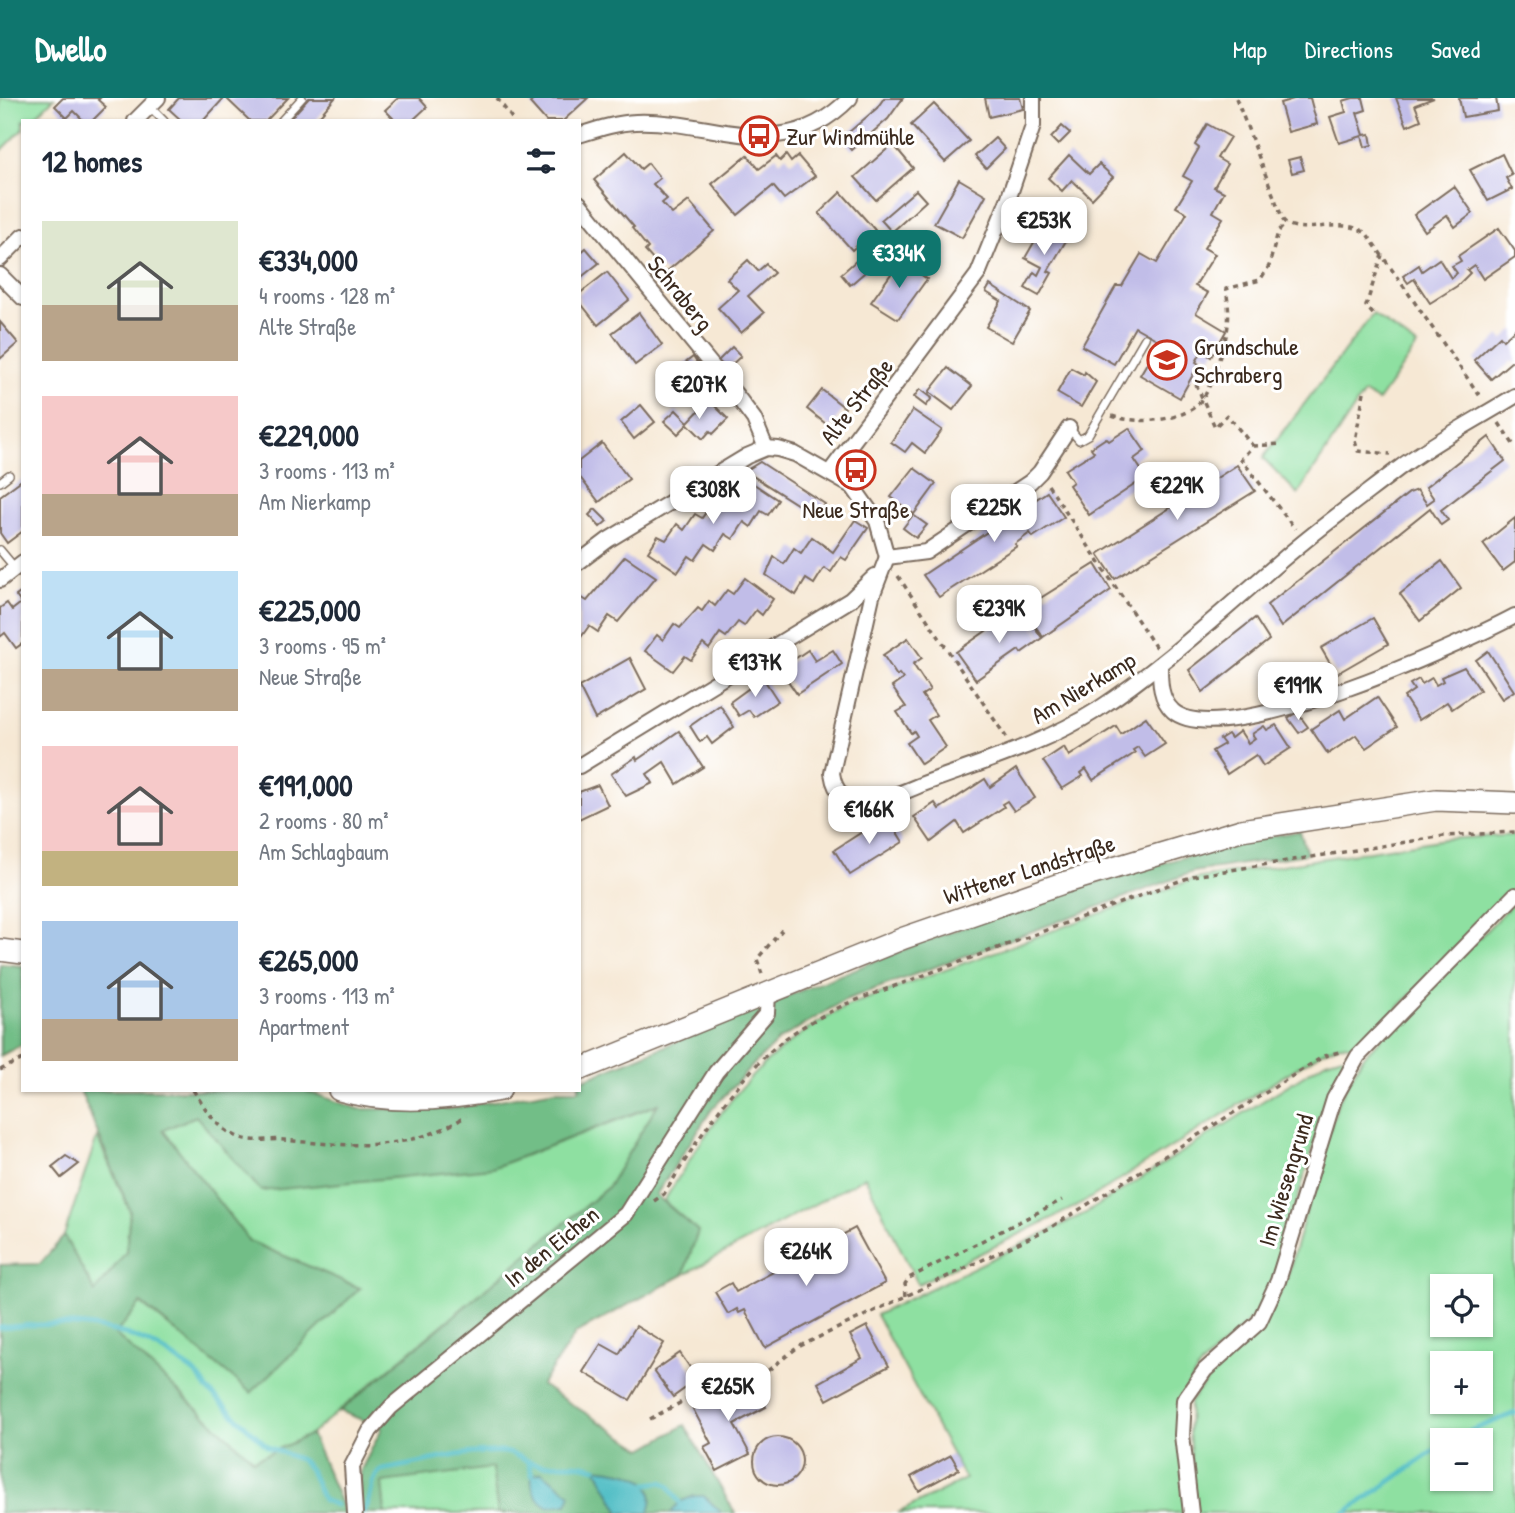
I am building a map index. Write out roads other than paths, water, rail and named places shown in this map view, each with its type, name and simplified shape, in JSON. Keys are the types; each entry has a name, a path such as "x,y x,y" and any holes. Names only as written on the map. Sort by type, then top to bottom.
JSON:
{"main road":[{"name":"Wittener Landstraße","path":"581,1069 904,938 1034,893 1241,830 1436,800 1515,803"},
{"path":"0,950 21,953"},
{"path":"348,1092 377,1098 424,1100 490,1092"}],"street":[{"path":"581,134 608,125 639,122 745,137 773,136 811,126 833,114 850,98"},
{"name":"Alte Straße","path":"766,448 796,454 830,472 978,274 1009,200 1033,126 1033,98"},
{"path":"137,119 153,102"},
{"name":"Schraberg","path":"581,205 736,395 754,419 766,448"},
{"path":"0,259 21,238"},
{"path":"0,275 21,296"},
{"name":"Am Nierkamp","path":"887,557 872,596 832,773 834,787 847,799 863,803 883,799 1041,741 1096,711 1160,666 1304,542 1416,457 1515,396"},
{"path":"887,557 926,551 1040,472 1069,428"},
{"path":"581,560 608,540 747,456 766,448"},
{"path":"581,765 850,600 869,585 887,557 884,539 867,503 853,487 830,472"},
{"path":"0,580 19,565"},
{"path":"1160,666 1160,689 1173,711 1196,720 1263,714 1384,675 1464,643 1515,615"},
{"name":"Im Wiesengrund","path":"1191,1513 1182,1435 1184,1400 1205,1370 1259,1322 1278,1281 1334,1099 1358,1055 1515,895"},
{"name":"In den Eichen","path":"355,1513 352,1466 370,1431 391,1407 626,1214 716,1072 767,1013 768,993"}],"lane":[{"path":"283,119 302,98"},
{"path":"153,102 163,119"},
{"path":"1069,428 1079,440 1088,435 1103,414 1145,338"},
{"path":"0,482 9,475"},
{"path":"0,550 19,565"}],"water":[{"path":"596,1468 629,1473 645,1482 652,1500 649,1513 620,1513"},
{"path":"542,1472 571,1494 567,1504 549,1507 537,1498 533,1490 532,1475"},
{"path":"694,1496 704,1496 722,1513 671,1513 679,1502"}],"waterway":[{"path":"0,1328 47,1325 92,1327 114,1331 156,1347 194,1373 207,1389 268,1447 301,1460 309,1468 323,1500 336,1505"},
{"path":"1478,1428 1515,1413"},
{"path":"361,1513 368,1503 374,1480 381,1470 442,1458 503,1452 543,1465 576,1464 596,1468"},
{"path":"1345,1513 1430,1453"},
{"path":"528,1462 532,1475"},
{"path":"647,1484 662,1482 669,1486 679,1502"}],"place":[{"name":"Zur Windmühle","path":"759,136"},
{"name":"Grundschule Schraberg","path":"1167,360"},
{"name":"Neue Straße","path":"856,470"}]}
